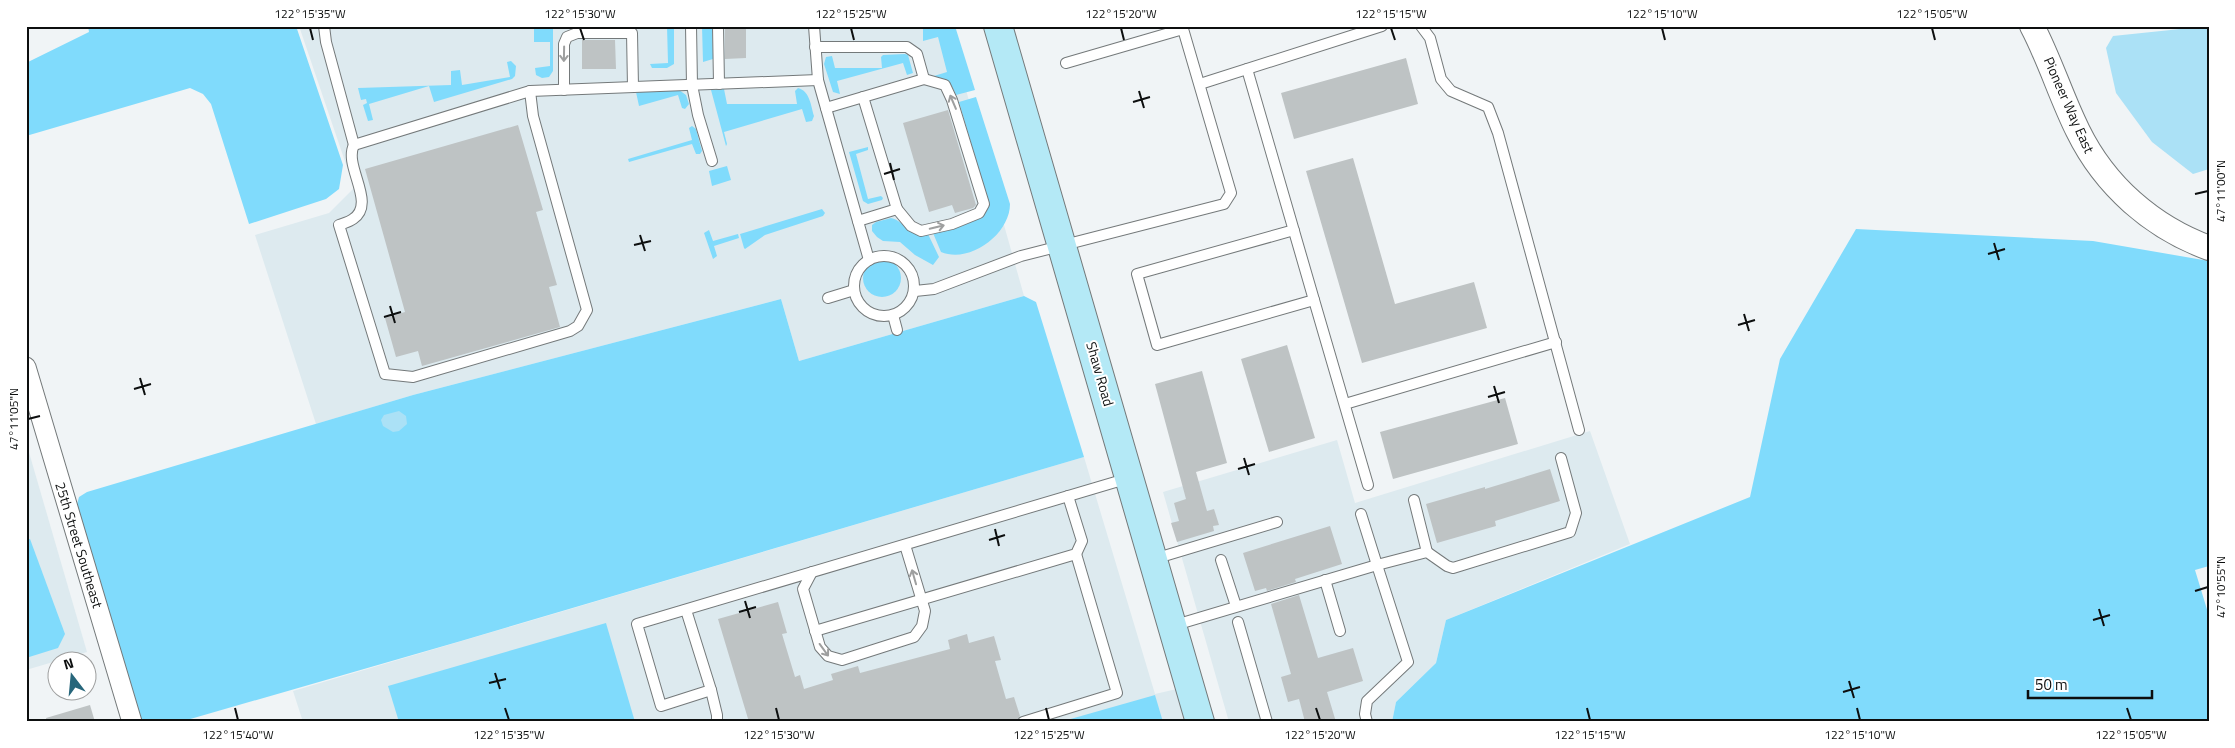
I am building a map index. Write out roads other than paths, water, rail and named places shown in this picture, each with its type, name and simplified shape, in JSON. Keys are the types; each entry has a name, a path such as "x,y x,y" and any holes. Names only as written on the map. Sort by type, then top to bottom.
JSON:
{"main road":[{"name":"Shaw Road","path":"998,26 1200,722"}],"street":[{"name":"Pioneer Way East","path":"2032,26 2051,65 2078,130 2090,153 2105,174 2140,210 2186,240 2209,248"},
{"name":"25th Street Southeast","path":"26,367 132,722"}],"lane":[{"path":"324,26 326,42 354,145 351,156 362,201 360,210 354,218 339,226 385,374 413,377 570,331 578,326 587,310 532,116 530,91"},
{"path":"691,26 692,85 712,162"},
{"path":"718,26 720,84"},
{"path":"814,26 818,80 869,260"},
{"path":"1200,84 1382,26"},
{"path":"1421,26 1430,38 1441,79 1451,91 1488,107 1498,133 1579,430"},
{"path":"915,291 934,288 1021,256 1224,204 1231,193 1183,29 1066,63"},
{"path":"564,90 564,44 568,37 577,33 632,33 633,87"},
{"path":"815,46 907,47 917,54 924,79"},
{"path":"1247,69 1368,485"},
{"path":"826,108 863,97 924,79 945,85 952,100 984,204 979,213 952,224 921,231 911,226 897,209 863,97"},
{"path":"354,145 530,91 818,80"},
{"path":"858,221 897,209"},
{"path":"1294,230 1137,274 1157,345 1314,300"},
{"path":"888,256 905,264 911,272 915,291 906,308 893,315 878,316 868,312 860,305 854,290 855,275 861,266 869,260 888,256"},
{"path":"828,298 854,290"},
{"path":"893,315 897,330"},
{"path":"1344,404 1556,342"},
{"path":"1414,500 1427,552 1453,568 1570,532 1576,513 1561,458"},
{"path":"711,690 661,706 637,624 1130,478"},
{"path":"1023,722 1117,693 1076,554 1082,541 1068,496"},
{"path":"1360,514 1408,662 1367,701 1365,714 1367,722"},
{"path":"1153,559 1277,522"},
{"path":"812,572 803,589 820,647 828,656 842,660 914,637 922,626 925,611 905,544"},
{"path":"1172,626 1377,564 1427,552"},
{"path":"815,631 1076,554"},
{"path":"1221,560 1236,606"},
{"path":"1325,580 1340,631"},
{"path":"686,610 711,690 717,715 716,722"},
{"path":"1238,622 1267,722"}]}
